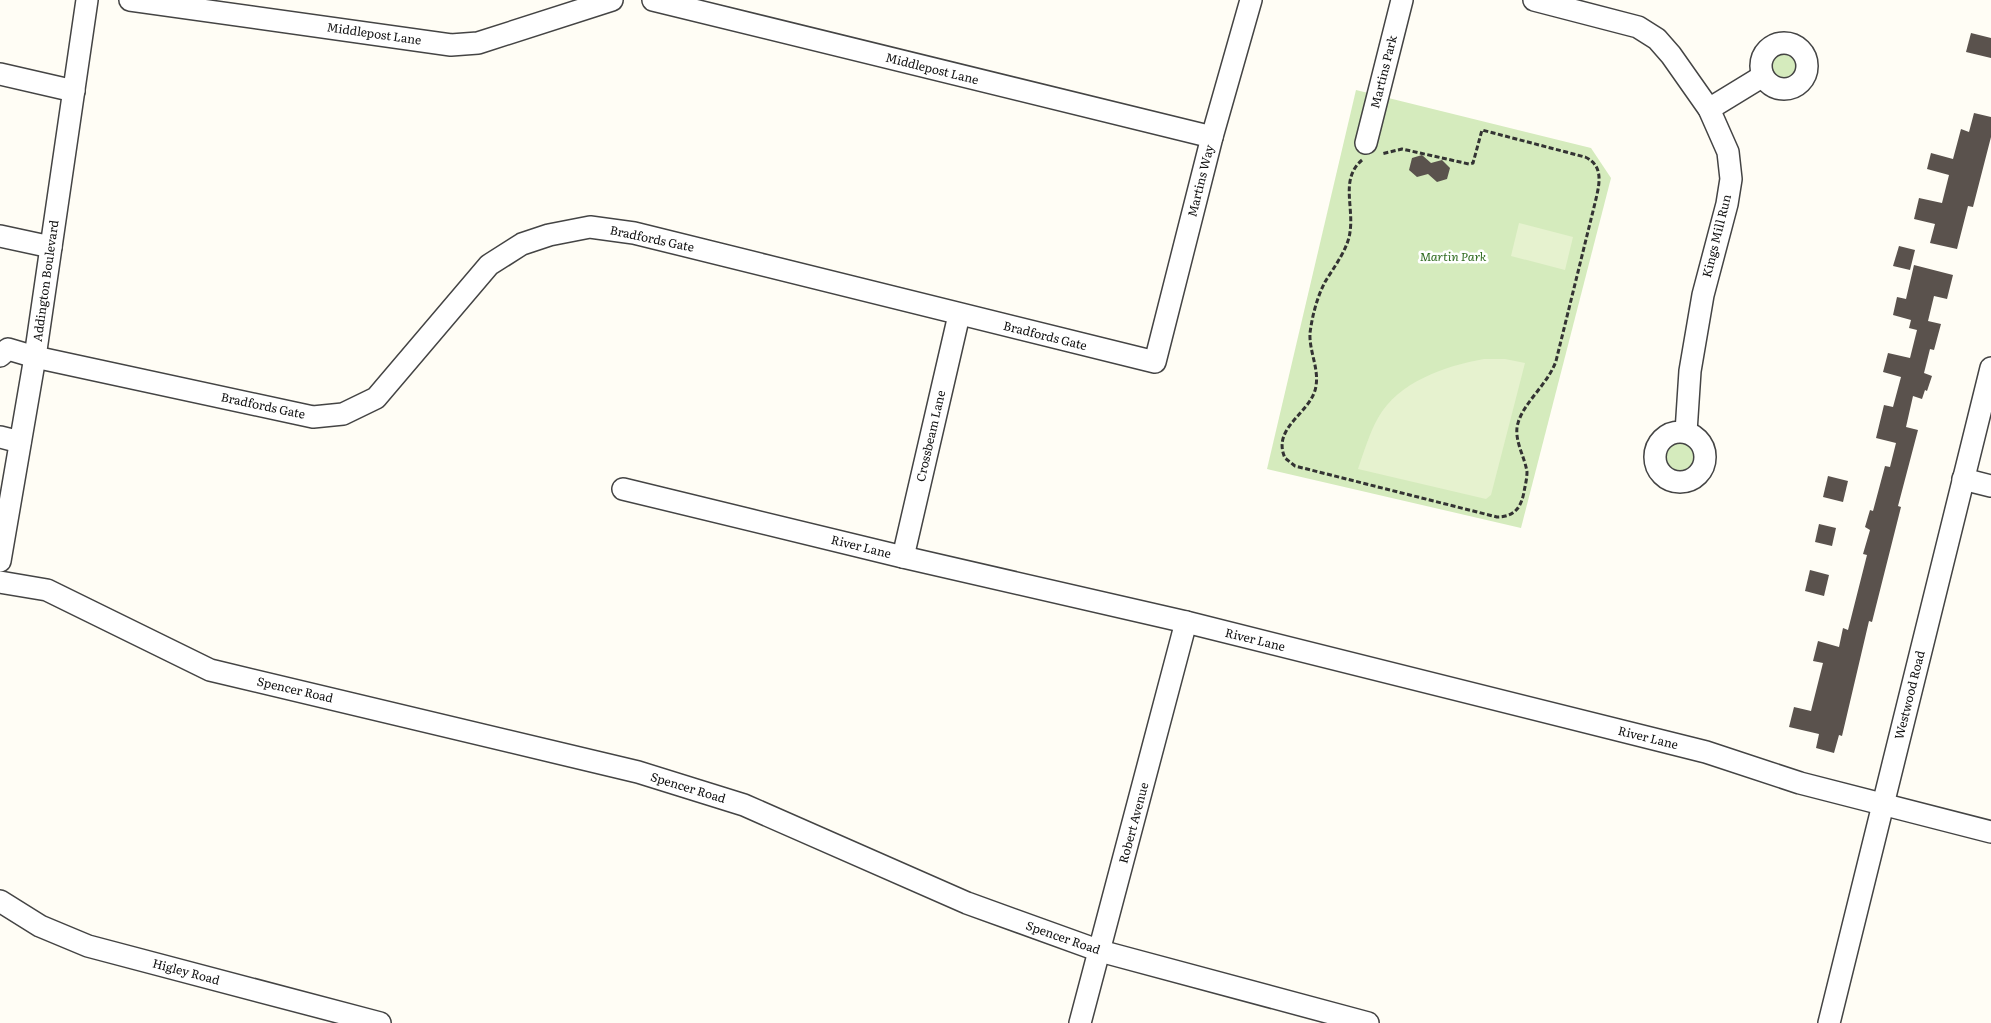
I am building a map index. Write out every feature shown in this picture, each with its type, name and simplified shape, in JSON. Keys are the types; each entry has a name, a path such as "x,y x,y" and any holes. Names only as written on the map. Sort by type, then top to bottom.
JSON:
{"street":[{"name":"Addington Boulevard","path":"0,561 10,440 34,356 87,0"},
{"name":"Middlepost Lane","path":"130,0 451,45 478,42 612,0"},
{"name":"Middlepost Lane","path":"653,0 1212,137"},
{"name":"Martins Way","path":"1155,362 1212,137 1251,0"},
{"name":"Martins Park","path":"1370,152 1402,0"},
{"name":"Kings Mill Run","path":"1534,0 1638,27 1658,39 1672,55 1709,109 1728,152 1731,179 1727,204 1702,296 1690,371 1686,432"},
{"path":"0,74 74,91"},
{"path":"1709,109 1763,76"},
{"name":"Bradfords Gate","path":"0,356 8,349 313,417 343,414 376,398 489,264 522,244 549,235 590,227 634,233 1155,362"},
{"path":"0,236 51,247"},
{"name":"Crossbeam Lane","path":"903,557 959,315"},
{"name":"Westwood Road","path":"1829,1023 1991,368"},
{"path":"1963,479 1991,486"},
{"name":"River Lane","path":"623,489 903,557 1186,622 1706,752 1800,783 1991,832"},
{"name":"Spencer Road","path":"0,582 47,590 210,670 638,772 744,805 967,903 1100,951 1368,1023"},
{"name":"Robert Avenue","path":"1080,1023 1186,622"},
{"name":"Higley Road","path":"0,901 40,926 88,946 380,1023"}],"path":[{"path":"1482,130 1585,157 1591,160 1599,174 1596,203 1553,371 1523,414 1517,426 1517,434 1527,473 1521,504 1517,511 1511,515 1497,517 1295,466 1282,453 1285,431 1308,403 1316,388 1317,379 1310,334 1324,285 1347,243 1350,232 1350,176 1354,167 1370,152 1402,149 1469,164 1473,163 1475,158 1482,130"}],"green space":[{"path":"1782,50 1788,51 1793,55 1797,60 1797,72 1793,77 1788,81 1782,82 1776,81 1771,77 1767,72 1766,66 1767,60 1771,55 1776,51"},
{"name":"Martin Park","path":"1356,90 1591,148 1611,178 1521,528 1267,469"},
{"path":"1519,223 1573,237 1565,270 1511,256"},
{"path":"1484,359 1505,359 1525,363 1491,495 1486,499 1358,469 1378,418 1387,405 1398,395 1410,385 1439,371"},
{"path":"1680,441 1686,442 1691,446 1695,451 1695,463 1691,468 1686,472 1680,473 1674,472 1669,468 1665,463 1664,457 1665,451 1669,446 1674,442"}],"building":[{"path":"1971,33 1991,38 1991,58 1966,52"},
{"path":"1974,113 1991,117 1991,137 1973,207 1968,206 1957,249 1930,243 1935,224 1914,219 1919,198 1942,203 1949,175 1927,169 1931,153 1953,159 1961,129 1969,132"},
{"path":"1422,155 1431,163 1442,160 1450,168 1447,179 1437,182 1428,174 1417,177 1409,170 1412,158"},
{"path":"1899,246 1915,250 1910,270 1893,266"},
{"path":"1914,265 1953,275 1947,299 1934,296 1928,321 1941,324 1934,350 1930,349 1924,373 1932,376 1922,399 1913,396 1906,427 1918,430 1898,506 1901,507 1872,622 1869,621 1842,736 1839,735 1834,753 1816,748 1819,734 1789,727 1794,707 1811,711 1823,663 1813,661 1818,641 1839,647 1843,628 1848,630 1867,555 1863,554 1870,530 1865,527 1870,510 1873,511 1885,466 1890,467 1896,443 1876,438 1884,405 1893,407 1901,377 1883,372 1888,353 1910,358 1917,330 1909,328 1911,320 1893,315 1897,297 1906,299"},
{"path":"1828,476 1848,481 1843,502 1823,497"},
{"path":"1819,524 1836,528 1832,546 1815,542"},
{"path":"1810,570 1829,575 1824,596 1805,591"}]}
